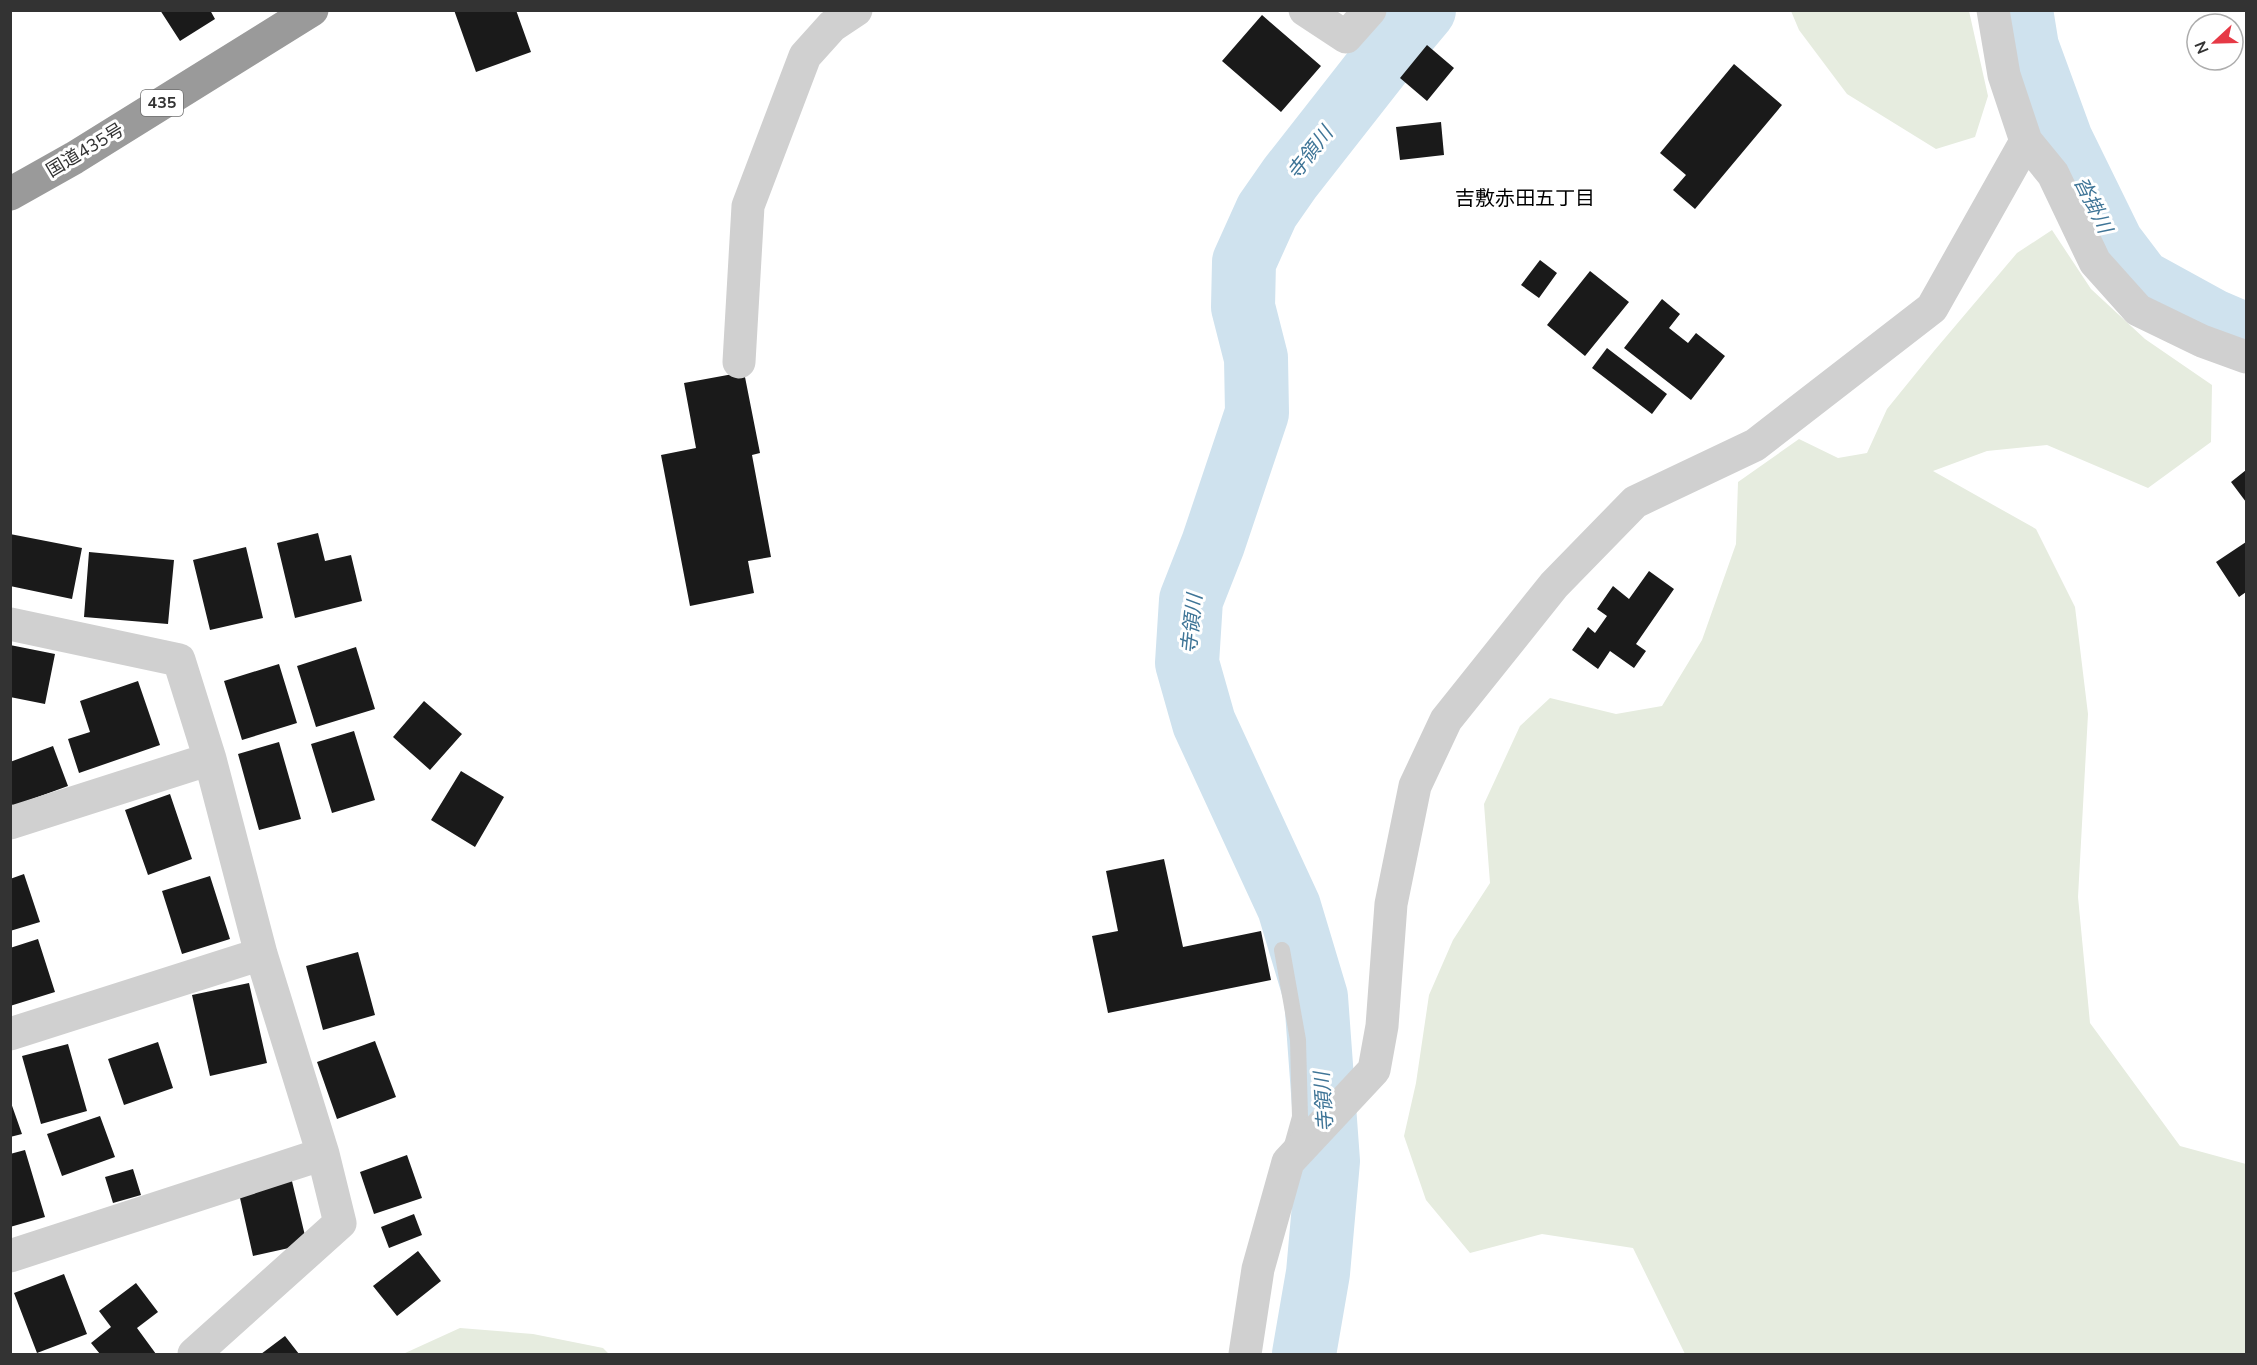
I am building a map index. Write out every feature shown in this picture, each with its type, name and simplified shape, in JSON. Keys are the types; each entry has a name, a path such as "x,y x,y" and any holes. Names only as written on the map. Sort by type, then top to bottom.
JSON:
{"highway":[{"name":"国道435号","path":"10,194 74,158 312,10"}],"street":[{"path":"739,362 748,206 805,56 832,26 856,10"},
{"path":"1305,10 1346,37 1370,10"},
{"path":"1993,10 2004,75 2026,141 2054,174 2095,262 2138,310 2202,341 2247,357"},
{"path":"1245,1354 1258,1269 1294,1155 1374,1070 1382,1026 1391,904 1414,786 1446,720 1554,585 1635,502 1755,445 1932,308 2026,141"},
{"path":"10,624 179,660 210,759 261,954 323,1154 340,1223 194,1354"},
{"path":"10,822 210,759"},
{"path":"10,1034 261,954"},
{"path":"10,1256 323,1154"}],"lane":[{"path":"1282,950 1298,1040 1300,1117 1294,1155"}],"shaded area":[{"path":"1791,11 1969,11 1988,96 1975,137 1936,149 1847,94 1799,30"},
{"path":"2052,230 2091,289 2145,339 2212,385 2211,442 2148,488 2047,445 1987,451 1933,471 2036,529 2075,607 2088,714 2078,897 2090,1023 2180,1146 2246,1164 2246,1354 1685,1354 1633,1248 1542,1234 1470,1253 1426,1200 1404,1136 1416,1083 1429,995 1453,940 1490,883 1484,804 1520,726 1550,698 1616,714 1662,706 1702,640 1736,544 1738,482 1799,439 1838,458 1867,453 1887,409 1934,351 2017,253"},
{"path":"460,1328 533,1334 603,1348 609,1354 403,1354"}],"building":[{"path":"160,10 210,10 215,19 180,41"},
{"path":"454,10 516,10 531,52 476,72"},
{"path":"1262,15 1321,66 1281,112 1222,61"},
{"path":"1427,45 1454,68 1427,101 1400,78"},
{"path":"1734,64 1782,105 1695,209 1673,190 1686,175 1660,153"},
{"path":"1441,122 1444,155 1400,160 1396,127"},
{"path":"1540,260 1557,273 1539,298 1521,285"},
{"path":"1590,271 1629,302 1585,356 1547,325"},
{"path":"1662,299 1680,314 1669,328 1688,343 1696,333 1725,356 1691,400 1624,348"},
{"path":"1607,348 1667,394 1652,414 1592,368"},
{"path":"744,372 760,453 752,455 771,557 748,561 754,593 690,606 661,455 696,448 684,383"},
{"path":"2246,470 2246,502 2231,482"},
{"path":"318,533 325,561 351,555 362,601 295,618 277,543"},
{"path":"10,534 82,548 72,599 10,586"},
{"path":"2246,542 2246,592 2239,597 2216,562"},
{"path":"246,547 263,618 210,630 193,560"},
{"path":"89,552 174,560 168,624 84,617"},
{"path":"1649,571 1674,589 1636,644 1646,651 1634,668 1610,651 1598,669 1572,650 1588,627 1595,633 1607,616 1597,609 1613,586 1629,599"},
{"path":"10,645 55,654 45,704 10,697"},
{"path":"356,647 375,709 316,727 297,666"},
{"path":"279,664 297,723 242,740 224,681"},
{"path":"138,681 160,745 79,773 68,739 90,732 80,701"},
{"path":"424,701 462,734 430,770 393,737"},
{"path":"354,731 375,800 332,813 311,744"},
{"path":"279,742 301,819 259,830 238,754"},
{"path":"53,746 68,786 13,806 10,800 10,762"},
{"path":"461,771 504,797 475,847 431,820"},
{"path":"170,794 192,859 148,875 125,810"},
{"path":"1164,859 1183,947 1261,931 1271,980 1108,1013 1092,936 1118,931 1106,871"},
{"path":"24,874 40,922 10,931 10,879"},
{"path":"210,876 230,939 182,954 162,891"},
{"path":"38,939 55,992 10,1006 10,948"},
{"path":"358,952 375,1015 323,1030 306,966"},
{"path":"249,983 267,1063 210,1076 192,995"},
{"path":"375,1041 396,1097 337,1119 317,1062"},
{"path":"158,1042 173,1088 124,1105 108,1059"},
{"path":"68,1044 87,1111 41,1124 22,1056"},
{"path":"10,1100 22,1134 10,1137"},
{"path":"100,1116 115,1157 62,1176 47,1134"},
{"path":"25,1150 45,1217 10,1227 10,1154"},
{"path":"407,1155 422,1198 374,1214 360,1172"},
{"path":"133,1169 141,1195 113,1203 105,1177"},
{"path":"291,1177 307,1244 253,1256 238,1189"},
{"path":"414,1214 422,1235 389,1248 381,1227"},
{"path":"418,1251 441,1281 397,1316 373,1286"},
{"path":"64,1274 87,1334 37,1353 14,1293"},
{"path":"136,1283 158,1312 137,1328 156,1354 100,1354 91,1343 111,1327 99,1311"},
{"path":"285,1336 299,1354 261,1354"}],"waterway":[{"name":"寺領川","path":"1304,1354 1318,1273 1328,1161 1316,997 1289,907 1204,723 1187,663 1191,600 1213,544 1257,413 1256,358 1243,307 1244,262 1267,211 1290,178 1424,10"},
{"name":"沓掛川","path":"2021,10 2027,47 2061,140 2112,244 2140,281 2213,321 2246,335"}],"district":[{"name":"吉敷赤田五丁目","path":"1525,198"}]}
